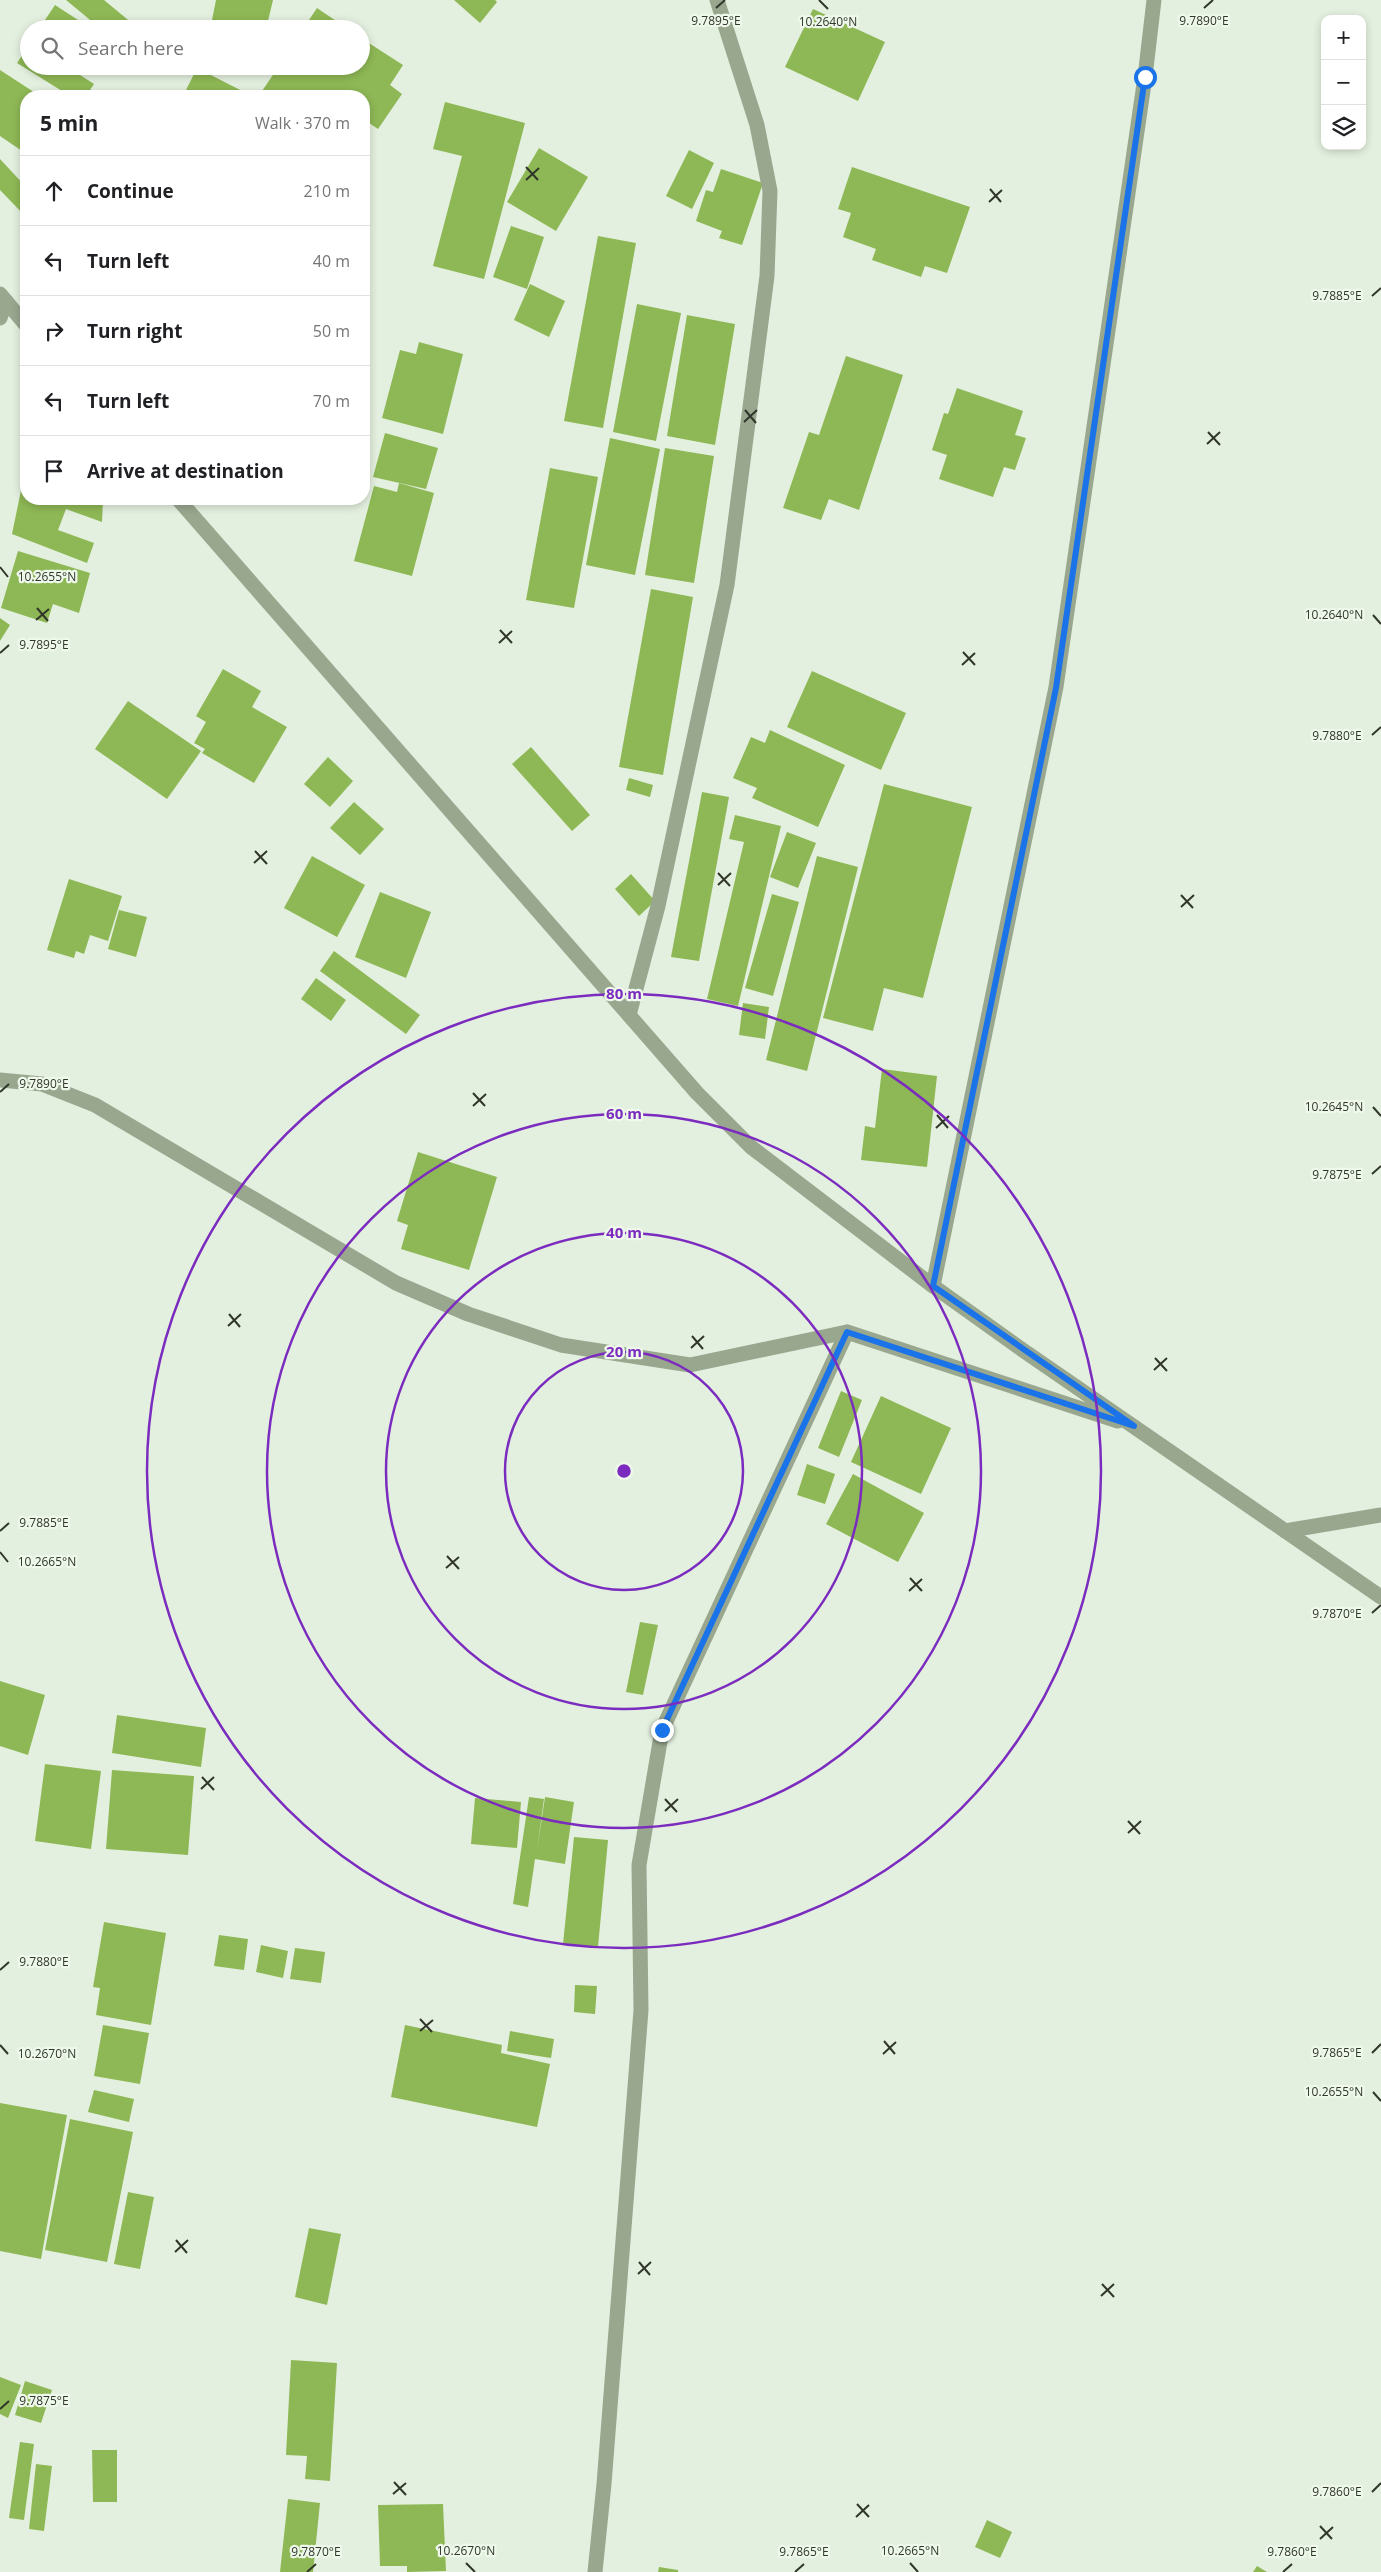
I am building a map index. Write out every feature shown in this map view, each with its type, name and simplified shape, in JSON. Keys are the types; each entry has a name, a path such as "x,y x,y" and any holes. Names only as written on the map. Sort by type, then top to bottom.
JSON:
{"street":[{"path":"628,1015 658,906 726,584 767,276 770,191 756,125 717,0"},
{"path":"933,1286 1056,688 1145,77 1154,0"},
{"path":"0,318 3,298"},
{"path":"3,298 20,317"},
{"path":"183,505 696,1093 750,1147 933,1286 1381,1597"},
{"path":"0,1080 42,1084 95,1105 396,1283 468,1314 561,1344 690,1365 847,1332 1134,1426"},
{"path":"594,2572 604,2484 640,2020 639,1865 662,1730 847,1332"},
{"path":"1286,1531 1381,1515"}],"building":[{"path":"66,0 104,0 128,20 90,20"},
{"path":"216,0 273,0 268,20 212,20"},
{"path":"454,0 495,0 497,2 480,23"},
{"path":"55,5 78,20 45,20"},
{"path":"317,8 335,20 309,20"},
{"path":"813,9 885,42 858,101 785,67"},
{"path":"370,44 403,65 390,85 402,94 378,129 370,124 370,90 263,90 273,75 370,75"},
{"path":"0,70 31,90 20,90 20,150 0,136"},
{"path":"36,75 80,75 94,84 90,90 60,90"},
{"path":"194,75 211,75 240,90 186,90"},
{"path":"445,102 525,123 484,279 433,266 462,156 433,149"},
{"path":"539,148 588,177 556,231 507,202"},
{"path":"689,150 714,163 692,209 666,196"},
{"path":"0,159 20,181 20,211 0,190"},
{"path":"852,167 970,207 947,273 925,266 921,277 872,260 876,249 843,237 851,213 838,209"},
{"path":"721,169 763,183 742,245 719,238 722,231 696,221 706,190 713,192"},
{"path":"511,226 544,237 527,289 493,277"},
{"path":"598,236 636,243 603,428 564,421"},
{"path":"530,284 565,301 549,337 514,320"},
{"path":"637,304 681,313 656,441 613,432"},
{"path":"687,315 735,324 715,445 667,436"},
{"path":"419,342 463,354 443,434 382,418 400,350 416,354"},
{"path":"846,356 903,375 859,510 829,499 821,520 783,508 809,432 819,435"},
{"path":"957,388 1023,411 1015,435 1026,438 1015,470 1004,467 993,497 939,479 947,455 932,450 944,413 948,414"},
{"path":"385,433 438,448 426,489 373,477"},
{"path":"610,438 660,449 635,575 586,565"},
{"path":"665,448 714,456 694,583 645,575"},
{"path":"550,468 598,477 574,608 526,600"},
{"path":"399,483 434,493 412,576 354,561 374,486 397,492"},
{"path":"20,495 20,505 103,505 102,522 66,509 58,530 94,543 87,563 12,534"},
{"path":"18,551 90,573 79,613 53,604 47,623 1,608"},
{"path":"651,589 693,597 663,775 619,767"},
{"path":"0,618 10,625 0,641"},
{"path":"223,669 261,691 252,707 287,727 254,783 202,753 205,749 194,743 206,722 196,716"},
{"path":"812,671 906,713 881,770 787,727"},
{"path":"128,701 201,751 167,799 95,749"},
{"path":"770,730 845,765 818,827 752,798 757,788 733,778 751,737 765,743"},
{"path":"531,747 590,815 572,831 512,764"},
{"path":"328,757 353,781 330,807 304,784"},
{"path":"629,778 653,785 650,797 626,790"},
{"path":"884,784 972,807 923,998 884,988 873,1031 823,1018"},
{"path":"702,792 729,797 699,961 671,957"},
{"path":"354,802 384,829 360,855 330,828"},
{"path":"735,815 781,826 738,1006 707,999 744,842 729,839"},
{"path":"787,832 816,843 798,888 770,877"},
{"path":"312,856 365,885 337,937 284,908"},
{"path":"817,856 858,867 807,1071 766,1060"},
{"path":"631,874 655,901 639,916 615,889"},
{"path":"69,879 122,896 108,941 90,935 84,954 76,951 74,958 47,950"},
{"path":"380,892 431,912 406,978 355,957"},
{"path":"772,894 799,902 773,996 745,988"},
{"path":"119,910 147,917 136,957 108,949"},
{"path":"334,951 420,1015 406,1034 320,971"},
{"path":"316,978 346,1000 331,1021 301,999"},
{"path":"743,1003 769,1007 765,1039 739,1035"},
{"path":"882,1069 937,1076 927,1167 861,1160 865,1126 875,1128"},
{"path":"418,1152 497,1177 469,1270 401,1249 408,1225 397,1221"},
{"path":"841,1391 862,1400 839,1457 818,1448"},
{"path":"881,1396 951,1428 921,1494 851,1462"},
{"path":"807,1464 835,1474 825,1504 797,1495"},
{"path":"853,1474 924,1513 898,1562 826,1524"},
{"path":"640,1622 658,1625 643,1695 626,1692"},
{"path":"0,1681 45,1695 28,1755 0,1746"},
{"path":"117,1715 206,1728 201,1767 112,1753"},
{"path":"45,1764 101,1771 91,1849 35,1841"},
{"path":"112,1770 194,1776 188,1855 106,1849"},
{"path":"529,1797 544,1799 537,1850 545,1797 574,1802 565,1864 535,1859 528,1907 513,1904"},
{"path":"475,1798 521,1802 517,1848 471,1844"},
{"path":"574,1837 608,1840 598,1947 563,1944"},
{"path":"104,1922 166,1933 151,2025 96,2015 100,1988 93,1987"},
{"path":"219,1935 248,1939 244,1970 214,1966"},
{"path":"261,1945 288,1951 283,1978 256,1972"},
{"path":"295,1948 325,1952 321,1983 290,1979"},
{"path":"575,1985 597,1986 595,2014 574,2012"},
{"path":"103,2025 149,2033 140,2084 94,2076"},
{"path":"405,2025 502,2045 501,2053 550,2064 537,2127 391,2097"},
{"path":"510,2031 554,2039 551,2058 507,2051"},
{"path":"94,2090 134,2099 129,2122 88,2112"},
{"path":"0,2103 67,2115 41,2259 0,2251"},
{"path":"70,2119 133,2132 107,2262 45,2250"},
{"path":"128,2192 154,2197 140,2269 114,2264"},
{"path":"309,2228 341,2234 327,2305 295,2297"},
{"path":"291,2360 337,2363 330,2481 305,2479 307,2456 286,2455"},
{"path":"0,2377 21,2385 8,2418 0,2414"},
{"path":"25,2381 52,2390 41,2423 15,2415"},
{"path":"20,2442 34,2444 24,2520 9,2518"},
{"path":"92,2450 117,2450 117,2502 93,2502"},
{"path":"36,2464 52,2466 44,2531 29,2529"},
{"path":"288,2499 320,2503 313,2572 280,2572"},
{"path":"443,2504 446,2571 407,2572 407,2566 380,2566 378,2505"},
{"path":"987,2520 1012,2532 1000,2558 975,2547"},
{"path":"1257,2566 1267,2572 1253,2572"},
{"path":"659,2567 678,2570 678,2572 658,2572"}],"route":[{"path":"662,1730 847,1332 1134,1426 933,1286 1056,688 1145,77"}]}
